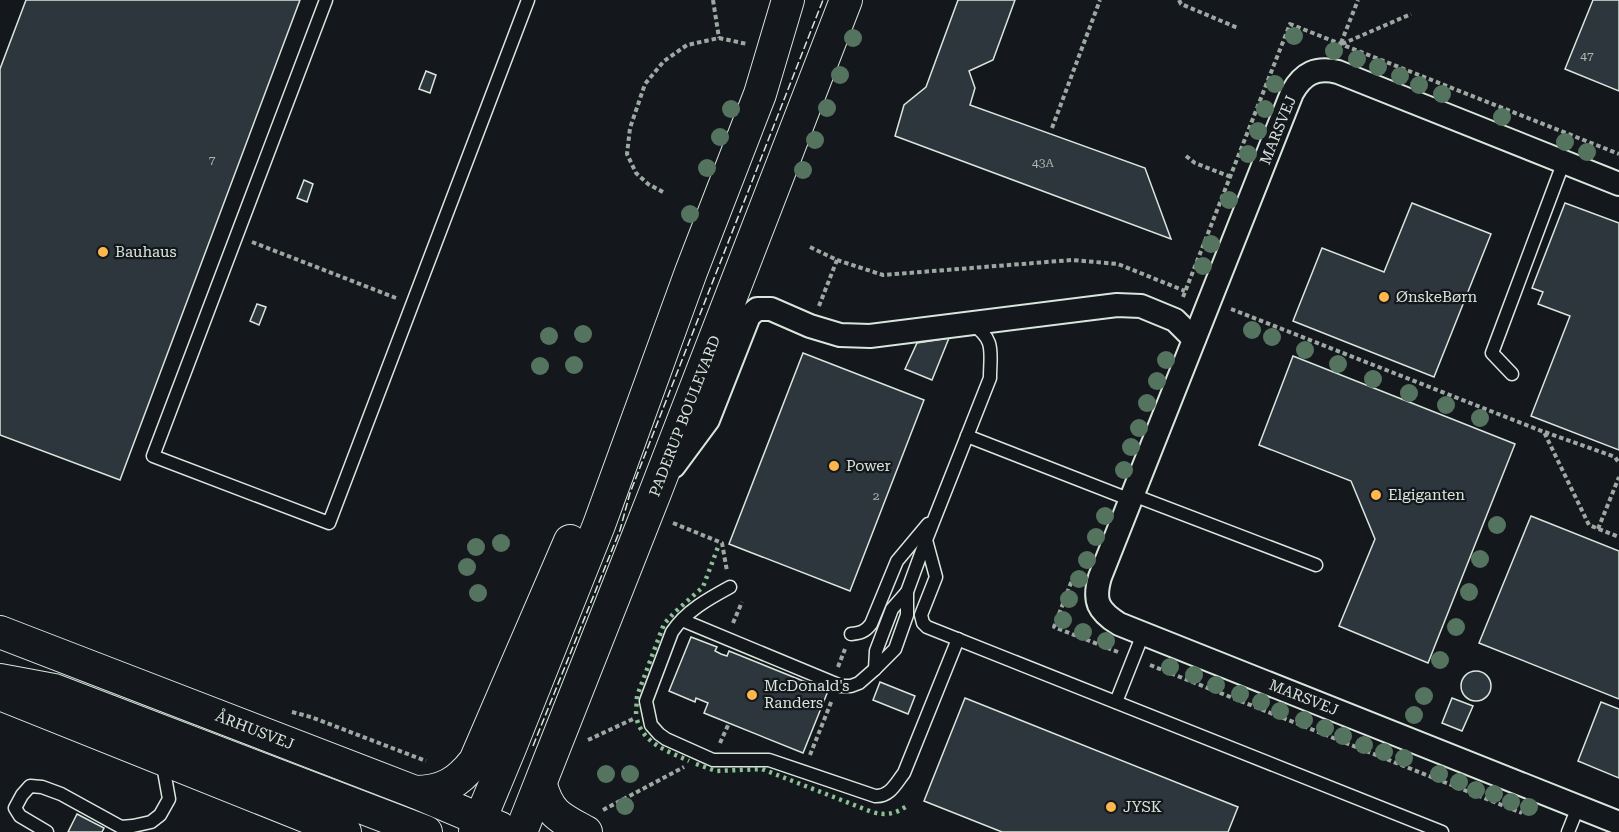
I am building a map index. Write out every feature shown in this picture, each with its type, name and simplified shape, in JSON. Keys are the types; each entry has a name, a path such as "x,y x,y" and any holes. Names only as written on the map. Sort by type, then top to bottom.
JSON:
{"street":[{"path":"477,826 599,525 691,272 760,94 788,0"},
{"name":"PADERUP BOULEVARD","path":"521,832 656,493 846,0"},
{"name":"MARSVEJ","path":"1619,184 1338,72 1319,70 1302,79 1292,93 1096,589 1098,603 1106,616 1119,624 1619,823"},
{"path":"416,792 440,790 466,772 475,761 574,531 691,272"},
{"path":"656,493 708,420 749,316 757,309 771,309 810,326 840,335 870,336 1117,305 1141,306 1175,320 1194,339"},
{"name":"ÅRHUSVEJ","path":"0,632 416,792 477,826 509,832"},
{"path":"0,680 54,690 426,832"},
{"path":"0,694 345,832"},
{"path":"541,785 550,808 560,818 594,821"},
{"path":"509,832 521,818 541,785"}],"lane":[{"path":"326,0 153,456 329,522 528,0"},
{"path":"1512,374 1492,353 1564,161"},
{"path":"682,620 842,686 860,683 875,669 876,651 892,609 907,592 934,516 990,378 991,350 988,338 972,324"},
{"path":"967,436 1316,565"},
{"path":"851,634 866,630 871,624 897,561 934,516"},
{"path":"926,540 936,577 921,615 927,627 1442,832"},
{"path":"730,587 701,602 672,632 646,701 651,725 658,734 713,760 769,760 879,797 890,792 904,773 911,758 958,639"},
{"path":"1116,702 1143,634"},
{"path":"47,832 20,816 15,808 30,786 42,787 61,794 125,829 151,822 160,815 169,799 162,759"},
{"path":"1568,832 1578,807"}],"path":[{"path":"713,0 719,38"},
{"path":"1052,128 1100,0"},
{"path":"1179,0 1180,4 1238,28"},
{"path":"1341,44 1358,0"},
{"path":"1341,44 1411,14"},
{"path":"1175,320 1290,24 1619,154"},
{"path":"663,192 648,184 636,173 627,154 630,128 645,84 664,61 687,45 719,38 748,44"},
{"path":"1186,156 1195,163 1255,186"},
{"path":"236,236 412,304"},
{"path":"810,247 837,260 883,275 1072,260 1118,264 1544,432 1615,457 1619,463"},
{"path":"816,314 837,260"},
{"path":"1544,432 1589,525 1619,537"},
{"path":"1598,529 1619,477"},
{"path":"673,523 722,543 730,587"},
{"path":"1074,574 1054,627 1525,814"},
{"path":"588,741 648,711"},
{"path":"594,821 720,744 729,723"}],"building":[{"name":"Bauhaus","path":"26,0 300,0 120,480 0,435 0,69"},
{"path":"958,0 1015,0 993,60 969,71 975,88 970,105 1145,168 1171,239 895,136 904,105 926,87"},
{"path":"1593,0 1619,0 1619,91 1565,69"},
{"path":"426,71 436,75 430,93 419,89"},
{"path":"304,180 313,184 307,202 297,198"},
{"name":"ØnskeBørn","path":"1412,203 1491,234 1434,377 1293,321 1322,248 1384,272"},
{"path":"1565,203 1619,223 1619,450 1531,416 1570,316 1538,304 1543,292 1532,288"},
{"path":"257,304 266,307 259,325 250,321"},
{"path":"949,338 932,380 905,369 917,343"},
{"path":"803,353 924,400 850,591 729,544"},
{"path":"1293,356 1515,444 1428,663 1339,626 1375,539 1351,481 1259,445"},
{"path":"1531,516 1619,551 1619,699 1479,643"},
{"name":"McDonald's Randers","path":"691,637 717,647 715,651 721,654 727,656 729,651 828,691 803,753 704,713 708,703 696,698 695,702 669,691"},
{"path":"1476,671 1487,675 1491,686 1487,697 1476,701 1465,697 1461,686 1465,675"},
{"path":"880,682 915,696 908,714 873,700"},
{"path":"965,698 1238,807 1228,832 1002,832 924,801"},
{"path":"1452,698 1473,706 1462,731 1442,723"},
{"path":"1601,702 1619,709 1619,778 1578,761"},
{"path":"77,814 104,828 102,832 68,832"}],"hedge":[{"path":"636,714 637,696 664,624 703,587 718,547"},
{"path":"637,720 640,728 651,741 689,761"},
{"path":"696,764 716,771 762,769 877,813 890,814 907,806"}],"fence":[{"path":"533,746 620,530 630,493 823,0"}],"place":[{"name":"Bauhaus","path":"103,252"},
{"name":"ØnskeBørn","path":"1384,297"},
{"name":"Power","path":"834,466"},
{"name":"Elgiganten","path":"1376,495"},
{"name":"McDonald's Randers","path":"752,695"},
{"name":"JYSK","path":"1111,807"}]}
